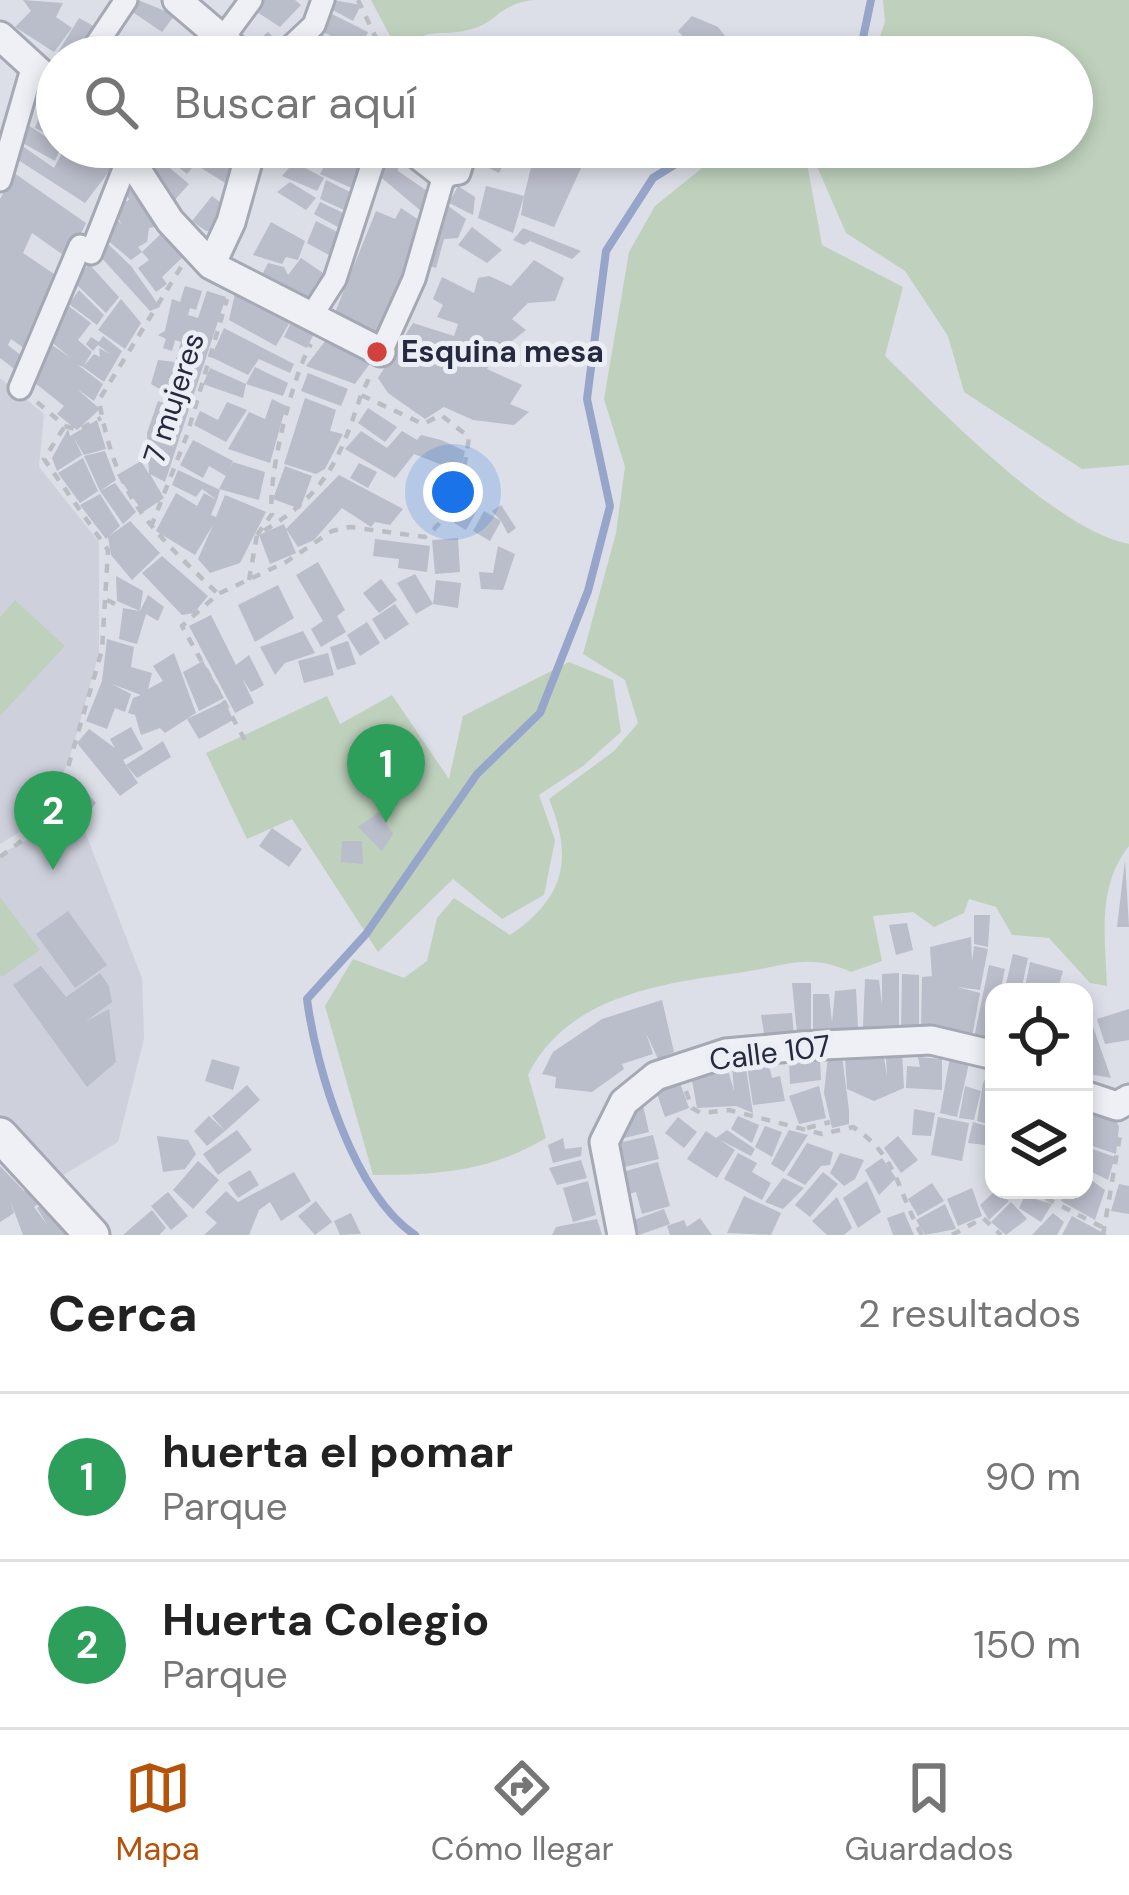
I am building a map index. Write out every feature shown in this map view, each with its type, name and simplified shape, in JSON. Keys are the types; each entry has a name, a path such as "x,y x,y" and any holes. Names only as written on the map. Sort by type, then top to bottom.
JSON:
{"street":[{"path":"102,36 126,0"},
{"path":"177,0 205,36"},
{"path":"223,36 251,0"},
{"path":"302,36 314,25 323,0"},
{"path":"0,36 36,73"},
{"path":"0,179 32,70"},
{"path":"20,388 80,246 91,253 126,168"},
{"path":"146,168 213,264 381,352 414,279 444,175"},
{"path":"213,264 246,168"},
{"path":"317,321 371,168"},
{"path":"435,168 444,175 460,168"},
{"name":"Calle 107","path":"622,1235 604,1142 624,1102 656,1076 726,1053 931,1040 985,1052"},
{"path":"1093,1097 1123,1102"},
{"path":"0,1136 92,1235"}],"path":[{"path":"358,0 375,36"},
{"path":"213,264 160,309 99,400 118,478 171,554 218,594"},
{"name":"7 mujeres","path":"151,526 187,435 213,264"},
{"path":"249,580 257,535 272,514 270,484 288,421 290,385 317,321"},
{"path":"257,535 305,505 350,429 381,352"},
{"path":"245,740 182,626 218,594 350,527 425,537 447,512 464,474 469,437 441,415 423,424 362,395"},
{"path":"0,857 68,806 64,781 100,661 106,600 104,538 44,459 65,425 78,430 101,415"},
{"path":"106,600 123,608"},
{"path":"682,1067 692,1108 701,1113 729,1110 822,1134 853,1127 879,1146 900,1177 922,1235"},
{"path":"1046,1199 1103,1232 1122,1134 1123,1102"},
{"path":"797,1129 830,1122"},
{"path":"952,1235 983,1218 1001,1235"}],"shaded area":[{"path":"0,378 44,414 39,467 99,542 99,653 48,815 0,844"},
{"path":"78,814 142,978 144,1039 118,1142 55,1180 0,1120 0,854"}],"green space":[{"path":"371,0 534,0 513,5 480,26 460,32 390,36"},
{"path":"883,0 1129,0 1129,465 1082,469 964,392 948,336 905,271 846,233 818,168 1093,168 1093,36 880,36 885,22"},
{"path":"702,168 808,168 822,245 903,287 885,356 1034,492 1099,534 1129,544 1129,846 1107,895 1107,986 1090,983 1049,938 1012,935 996,907 969,899 964,913 934,927 913,912 873,916 882,961 851,972 823,963 798,962 651,988 592,1010 545,1048 528,1075 546,1138 525,1149 462,1169 373,1175 325,1006 353,959 404,978 427,961 437,918 454,898 510,935 528,921 553,892 562,859 549,799 614,751 638,723 625,680 583,654 616,533 625,467 604,399 629,252 655,206"},
{"path":"15,600 65,646 0,716 0,617"},
{"path":"569,662 613,680 621,732 583,766 539,795 555,840 544,895 502,919 453,879 378,952 292,819 247,839 206,753 327,696 340,724 392,695 449,779 463,716"},
{"path":"0,897 40,950 2,977 0,975"}],"building":[{"path":"23,0 63,3 56,17 72,28 66,36 36,36 36,40 15,27 31,11"},
{"path":"138,0 175,15 162,32 131,11"},
{"path":"260,0 295,0 301,5 280,27 254,10"},
{"path":"333,0 361,5 353,21 329,8"},
{"path":"328,12 368,32 366,36 331,36 318,30"},
{"path":"692,16 718,27 725,36 683,36 678,31"},
{"path":"79,18 101,30 97,36 68,36"},
{"path":"28,125 36,130 36,150 19,141"},
{"path":"21,145 36,155 36,168 112,168 85,203 12,156"},
{"path":"148,168 170,168 189,184 171,204"},
{"path":"201,168 245,171 233,188"},
{"path":"289,168 305,168 324,178 317,191 282,176"},
{"path":"323,168 366,168 356,190 320,174"},
{"path":"378,168 398,168 430,193 421,211 376,173"},
{"path":"531,168 581,168 554,227 521,215"},
{"path":"14,173 86,223 69,259 32,233 23,253 63,280 32,354 11,339 8,345 28,361 21,374 0,358 0,199"},
{"path":"326,180 358,196 355,215 320,199"},
{"path":"144,181 159,226 149,228 147,242 138,247 142,252 131,260 107,240 112,215 123,225 110,209 129,200 126,192"},
{"path":"290,182 316,198 306,210 277,192"},
{"path":"458,186 475,197 473,215 449,203"},
{"path":"486,186 524,196 513,233 478,218"},
{"path":"212,196 229,209 214,231 206,231 192,221"},
{"path":"320,202 354,218 347,232 314,214"},
{"path":"444,203 466,219 458,238 444,239 436,268 430,266"},
{"path":"401,208 428,226 414,294 399,285 415,308 389,349 334,315 376,211 395,219"},
{"path":"316,221 349,238 340,261 307,243"},
{"path":"271,222 305,241 298,260 286,257 282,264 253,255"},
{"path":"169,226 190,250 162,277 167,284 156,292 138,268 149,260 142,252"},
{"path":"472,227 502,250 487,263 458,245"},
{"path":"523,228 581,251 572,259 530,241 524,245 513,240"},
{"path":"109,245 131,266 160,307 150,311 99,255"},
{"path":"301,258 332,279 310,308 259,281 268,263 284,267 288,275"},
{"path":"534,260 564,278 555,301 528,303 512,319 526,330 498,352 487,369 522,385 510,404 529,412 514,425 473,420 444,407 425,419 388,393 378,378 413,323 454,336 458,324 437,317 443,305 433,299 442,277 474,293 478,278 489,276 511,286"},
{"path":"89,264 119,297 106,313 74,282"},
{"path":"185,286 202,291 196,310 190,308 188,315 198,318 207,291 226,297 165,482 150,474 164,498 143,512 117,475 141,461 149,474 147,433 158,401 179,408 181,401 151,384 158,360 175,362 181,342 175,340 172,351 163,348 166,339 158,335 165,331 172,299 180,302"},
{"path":"236,289 294,315 276,346 229,320"},
{"path":"79,290 104,315 97,325 69,304"},
{"path":"121,299 141,323 125,349 98,330"},
{"path":"66,304 91,323 78,340 92,352 83,367 78,365 103,384 94,401 77,389 100,409 77,430 57,414 64,406 30,379 52,345 71,358 44,336"},
{"path":"295,314 318,325 307,348 284,337"},
{"path":"224,328 294,364 290,373 259,359 248,375 211,357"},
{"path":"332,332 377,354 355,384 306,366"},
{"path":"103,336 122,351 104,382 83,367 94,354 100,357 99,348 110,354 98,345 93,351 86,344 91,337 99,342"},
{"path":"255,367 288,383 283,396 246,384"},
{"path":"210,368 246,384 243,398 203,384"},
{"path":"308,373 348,389 341,406 301,391"},
{"path":"305,398 336,410 330,431 343,434 325,469 316,474 284,464"},
{"path":"272,399 286,406 270,463 228,449 249,412 265,419"},
{"path":"227,402 247,410 226,442 194,425 200,411 218,420"},
{"path":"368,408 397,427 385,442 358,423"},
{"path":"97,420 106,449 84,455 74,438 82,455 57,471 52,458 68,429 70,436"},
{"path":"361,431 387,448 402,431 417,440 421,435 441,440 465,451 460,472 414,454 395,478 345,449"},
{"path":"193,440 233,461 226,476 209,466 203,478 180,465"},
{"path":"105,451 116,480 100,491 84,456"},
{"path":"83,458 98,491 80,503 58,473"},
{"path":"233,462 265,472 259,500 219,489"},
{"path":"359,463 377,472 368,488 350,478"},
{"path":"285,466 312,476 300,509 273,499"},
{"path":"178,470 220,490 217,500 202,489 196,497 172,485"},
{"path":"339,475 403,509 390,525 375,522 371,527 342,508 314,540 298,547 286,529"},
{"path":"115,483 136,512 123,524 100,491"},
{"path":"176,493 197,506 204,493 217,500 211,515 216,517 225,495 266,512 240,563 210,573 198,559 213,525 195,555 156,531"},
{"path":"100,494 120,526 106,539 80,505"},
{"path":"467,498 480,505 466,530 454,523"},
{"path":"501,505 516,528 508,534 492,511"},
{"path":"484,511 501,521 490,541 473,531"},
{"path":"130,521 160,553 132,580 111,555 108,537"},
{"path":"284,524 296,553 270,564 259,535"},
{"path":"458,538 460,572 435,574 432,540"},
{"path":"375,539 430,546 427,572 398,568 399,559 373,556"},
{"path":"498,546 515,554 503,590 481,589 479,572 493,573"},
{"path":"162,556 208,596 194,613 182,615 142,573"},
{"path":"318,562 345,610 337,616 346,632 321,647 311,629 323,621 296,575"},
{"path":"415,574 433,604 416,614 397,583"},
{"path":"116,576 143,591 140,611 117,601"},
{"path":"381,579 397,600 379,613 363,593"},
{"path":"436,580 461,583 458,608 433,604"},
{"path":"278,585 294,618 255,642 238,605"},
{"path":"148,595 164,607 158,621 146,614 137,644 119,639 123,608 140,611"},
{"path":"395,604 409,624 385,640 372,619"},
{"path":"211,615 236,665 249,655 264,685 251,692 242,678 254,703 235,713 189,626"},
{"path":"367,622 380,643 360,656 347,635"},
{"path":"303,631 315,653 285,663 275,675 260,647"},
{"path":"107,639 134,647 131,667 152,673 148,689 163,681 153,666 174,653 196,713 165,733 160,728 141,735 135,715 128,713 133,698 141,695 112,684 131,694 125,712 115,708 107,729 86,721 102,681"},
{"path":"348,641 356,664 337,670 330,647"},
{"path":"328,653 334,675 304,683 298,661"},
{"path":"203,661 224,698 199,711 183,672"},
{"path":"225,701 233,720 199,739 187,719"},
{"path":"131,727 143,749 123,760 138,783 120,796 77,743 89,729 115,748 110,739"},
{"path":"163,741 171,757 137,778 126,765"},
{"path":"72,776 96,803 88,813 70,802 65,781"},
{"path":"379,812 393,834 382,851 358,827"},
{"path":"272,828 302,849 289,867 259,846"},
{"path":"342,841 362,841 363,864 341,862"},
{"path":"1125,860 1129,927 1117,927"},
{"path":"68,911 107,965 75,988 36,934"},
{"path":"974,915 990,915 988,947 974,944"},
{"path":"907,923 913,950 896,955 889,925"},
{"path":"971,937 972,962 974,946 988,949 980,990 957,987 980,993 972,1037 933,1033 933,1027 921,1030 922,977 932,976 930,947"},
{"path":"1013,954 1028,958 1023,983 1006,983"},
{"path":"1030,962 1063,971 1060,983 1026,983"},
{"path":"989,965 1005,969 1002,983 985,983"},
{"path":"41,966 66,997 100,973 109,986 112,1002 85,1022 109,1009 116,1062 87,1087 13,985"},
{"path":"899,973 899,1029 863,1027 865,979 879,980 882,1005 882,974"},
{"path":"902,974 919,975 919,1031 901,1032"},
{"path":"792,983 811,983 811,1029 797,1033"},
{"path":"985,984 985,1041 974,1038"},
{"path":"856,989 858,1027 813,1033 813,994 829,994 832,1023 835,991"},
{"path":"662,1000 674,1052 658,1059 646,1033 653,1054 622,1064 624,1069 592,1092 555,1088 556,1077 542,1074 553,1052 602,1019"},
{"path":"1129,1009 1129,1040 1105,1044 1097,1019"},
{"path":"792,1013 794,1036 765,1039 761,1015"},
{"path":"1093,1027 1111,1078 1093,1075"},
{"path":"902,1053 904,1088 874,1101 847,1089 845,1058 884,1057 887,1077 886,1056"},
{"path":"828,1056 842,1056 849,1110 849,1124 832,1128 824,1093"},
{"path":"918,1057 942,1059 942,1090 906,1088 907,1066 920,1067"},
{"path":"950,1057 969,1063 957,1117 940,1113"},
{"path":"767,1058 772,1078 780,1076 785,1101 753,1105 747,1066"},
{"path":"212,1059 240,1067 233,1090 205,1081"},
{"path":"820,1060 821,1080 790,1084 789,1061"},
{"path":"745,1062 753,1113 736,1106 697,1108 691,1075 728,1070 734,1091 732,1066"},
{"path":"679,1080 689,1108 665,1117 655,1088"},
{"path":"985,1080 985,1123 977,1121"},
{"path":"247,1085 260,1100 225,1131 212,1116"},
{"path":"819,1086 826,1118 799,1124 789,1096"},
{"path":"965,1086 981,1091 974,1120 959,1118"},
{"path":"642,1101 649,1132 612,1141"},
{"path":"914,1109 935,1113 931,1136 912,1135"},
{"path":"1093,1111 1113,1114 1119,1127 1116,1154 1093,1146"},
{"path":"209,1116 225,1131 207,1146 194,1131"},
{"path":"738,1116 759,1125 752,1143 731,1129"},
{"path":"678,1117 697,1132 684,1148 665,1133"},
{"path":"938,1117 969,1123 962,1161 931,1155"},
{"path":"973,1122 985,1125 985,1145 968,1143"},
{"path":"765,1126 782,1132 772,1157 755,1147"},
{"path":"237,1130 252,1150 218,1175 203,1154"},
{"path":"727,1130 755,1149 751,1156 720,1140 735,1150 717,1178 687,1159 706,1131 716,1138"},
{"path":"789,1130 808,1135 784,1172 771,1164"},
{"path":"653,1135 659,1159 620,1168 614,1144"},
{"path":"157,1136 188,1140 196,1154 185,1169 163,1172"},
{"path":"898,1136 918,1160 901,1173 884,1148"},
{"path":"563,1138 565,1149 582,1147 581,1156 553,1163 548,1145"},
{"path":"807,1143 833,1152 830,1165 821,1166 805,1185 787,1175"},
{"path":"1093,1149 1115,1157 1108,1180 1093,1172"},
{"path":"738,1153 757,1163 752,1172 771,1183 762,1200 724,1179"},
{"path":"840,1153 864,1160 855,1179 844,1186 830,1173"},
{"path":"882,1158 896,1178 879,1195 865,1170"},
{"path":"581,1160 587,1178 557,1185 549,1168"},
{"path":"198,1161 219,1180 193,1209 173,1190"},
{"path":"658,1162 670,1206 642,1214 636,1192 625,1195 619,1173"},
{"path":"0,1166 24,1191 41,1180 51,1196 34,1207 48,1226 37,1208 52,1197 79,1235 23,1235 10,1200 14,1213 0,1222"},
{"path":"250,1170 259,1185 238,1198 228,1183"},
{"path":"294,1172 311,1201 281,1221 270,1202 259,1210 249,1235 204,1235 217,1223 205,1212 226,1191 238,1202"},
{"path":"823,1172 838,1184 810,1217 795,1205"},
{"path":"783,1178 804,1188 783,1209 765,1202"},
{"path":"588,1181 596,1215 573,1222 563,1188"},
{"path":"867,1181 881,1212 858,1228 843,1198"},
{"path":"1093,1181 1105,1190 1095,1220 1061,1201 1093,1199"},
{"path":"932,1183 944,1201 918,1216 908,1199"},
{"path":"1119,1184 1129,1186 1129,1214 1111,1211"},
{"path":"972,1188 982,1216 958,1226 947,1199"},
{"path":"168,1192 188,1216 171,1230 151,1206"},
{"path":"744,1196 781,1213 771,1235 727,1233"},
{"path":"837,1197 852,1228 844,1235 827,1235 812,1221"},
{"path":"986,1199 1009,1201 989,1220 980,1205"},
{"path":"1024,1199 1052,1204 1041,1222 1019,1208"},
{"path":"316,1201 332,1222 315,1235 298,1216"},
{"path":"1011,1202 1027,1219 1006,1235 991,1222"},
{"path":"945,1204 956,1229 925,1235 916,1220"},
{"path":"664,1209 670,1224 639,1235 634,1220"},
{"path":"152,1210 166,1228 159,1235 123,1235"},
{"path":"904,1212 914,1235 893,1235 887,1218"},
{"path":"351,1213 361,1234 340,1235 334,1221"},
{"path":"1053,1213 1064,1222 1057,1235 1032,1235"},
{"path":"1072,1216 1107,1235 1062,1235"},
{"path":"700,1218 712,1235 670,1235 667,1226 684,1220 687,1227"},
{"path":"597,1219 602,1235 552,1235 556,1227"}],"waterway":[{"path":"863,36 871,0"},
{"path":"415,1235 393,1216 356,1161 329,1094 307,999 366,934 477,774 540,713 588,591 610,506 587,399 606,251 653,178 669,168"}],"place":[{"name":"Esquina mesa","path":"377,352"},
{"name":"huerta el pomar","path":"386,823"},
{"name":"Huerta Colegio","path":"53,870"}]}
